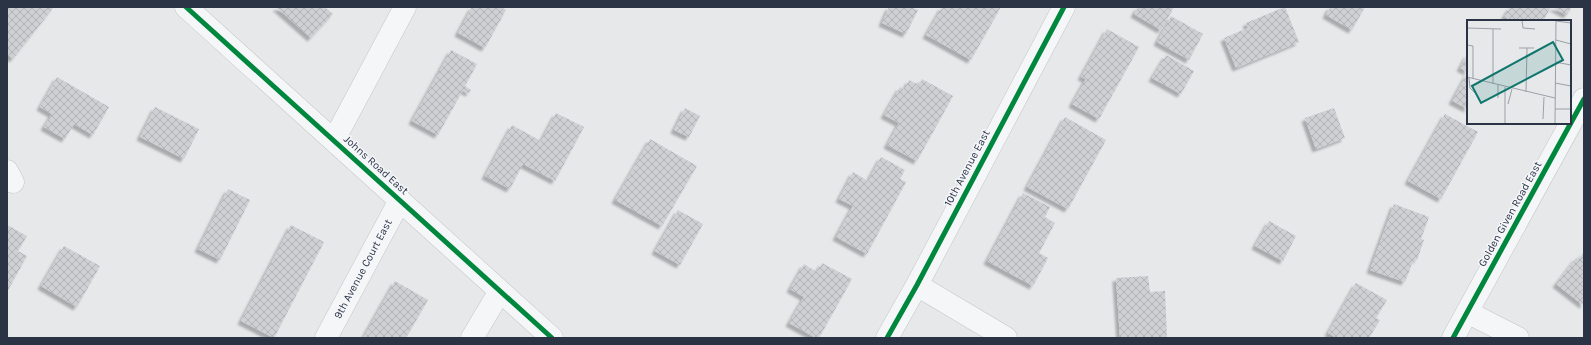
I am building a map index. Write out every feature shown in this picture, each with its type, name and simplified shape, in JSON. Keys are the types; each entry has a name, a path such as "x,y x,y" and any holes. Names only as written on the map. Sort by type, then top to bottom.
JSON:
{"street":[{"name":"Johns Road East","path":"186,7 552,338"},
{"path":"334,140 405,7"},
{"name":"10th Avenue East","path":"887,338 917,285 1064,7"},
{"name":"Golden Given Road East","path":"1571,123 1584,99"},
{"name":"Golden Given Road East","path":"1453,338 1570,124"},
{"name":"9th Avenue Court East","path":"326,338 400,200"},
{"path":"917,285 1006,338"},
{"path":"472,338 500,291"},
{"path":"1467,312 1518,338"}],"building":[{"path":"7,7 54,7 13,59 7,54"},
{"path":"276,7 325,7 333,14 311,38"},
{"path":"472,7 501,7 506,10 485,48 458,33"},
{"path":"889,7 911,7 918,10 906,34 882,23"},
{"path":"942,7 1001,7 971,60 926,35"},
{"path":"1138,7 1174,7 1161,30 1134,14"},
{"path":"1285,7 1299,42 1236,68 1224,38 1248,28 1246,23"},
{"path":"1330,7 1365,7 1352,30 1326,15"},
{"path":"1510,7 1551,7 1544,20 1510,20 1504,17"},
{"path":"1552,7 1572,7 1567,15"},
{"path":"1171,16 1203,34 1189,60 1157,42"},
{"path":"1107,29 1139,47 1099,119 1072,104 1086,79 1081,77"},
{"path":"451,50 477,64 465,86 471,90 469,93 463,90 438,135 412,121"},
{"path":"1166,55 1194,71 1181,94 1152,78"},
{"path":"1467,55 1467,72 1460,68"},
{"path":"1467,74 1467,108 1452,101"},
{"path":"57,77 109,107 93,135 74,124 65,139 44,127 52,114 40,107"},
{"path":"922,79 953,96 917,161 887,145 899,123 884,115 900,87 914,94"},
{"path":"909,80 917,84 913,93 905,89"},
{"path":"155,107 199,129 184,159 140,137"},
{"path":"685,108 700,116 689,137 674,130"},
{"path":"1334,108 1345,138 1316,149 1305,118"},
{"path":"556,113 584,127 555,181 523,164 510,189 485,176 512,125 541,141"},
{"path":"1445,114 1478,132 1441,199 1408,181"},
{"path":"1065,117 1106,140 1068,209 1027,187"},
{"path":"650,139 697,166 662,226 615,200"},
{"path":"881,157 905,170 900,179 906,182 867,254 836,237 853,206 839,199 853,172 868,181"},
{"path":"228,189 250,200 220,260 198,249"},
{"path":"1023,193 1050,207 1045,217 1055,223 1039,253 1048,258 1033,286 987,261"},
{"path":"1394,204 1429,217 1421,239 1424,240 1417,260 1414,259 1405,282 1370,270"},
{"path":"678,210 703,224 680,265 655,251"},
{"path":"1269,221 1296,236 1283,261 1255,246"},
{"path":"7,225 27,236 18,251 27,256 7,292"},
{"path":"291,225 324,242 274,338 241,321"},
{"path":"64,246 100,266 77,307 41,286"},
{"path":"1584,252 1583,305 1556,284 1576,258 1579,259"},
{"path":"822,263 852,279 819,338 816,338 789,323 804,297 790,289 804,264 817,272"},
{"path":"1148,276 1150,292 1165,291 1167,338 1120,338 1116,278"},
{"path":"395,281 428,300 406,338 363,338"},
{"path":"1356,283 1387,300 1376,318 1380,320 1369,338 1337,338 1328,333"}],"cycle path":[{"path":"186,7 552,338"},
{"path":"887,338 917,285 1064,7"},
{"path":"1571,123 1584,99"},
{"path":"1453,338 1570,124"}]}
